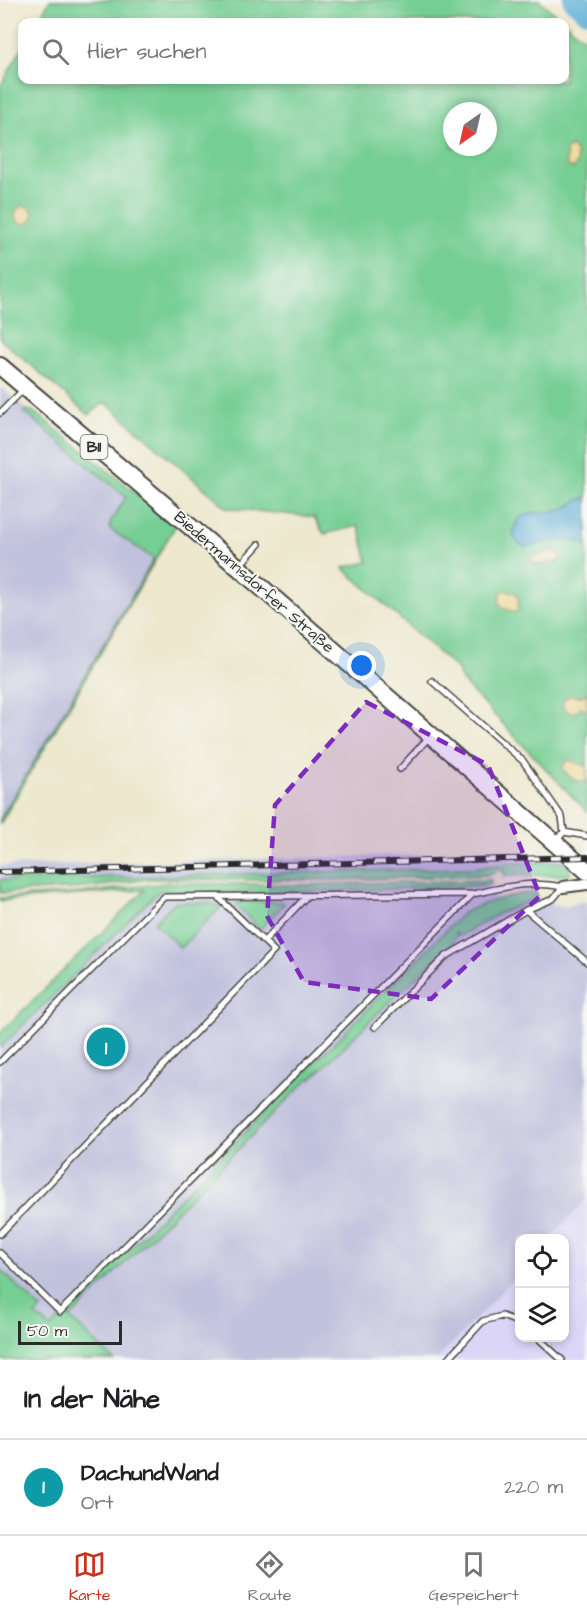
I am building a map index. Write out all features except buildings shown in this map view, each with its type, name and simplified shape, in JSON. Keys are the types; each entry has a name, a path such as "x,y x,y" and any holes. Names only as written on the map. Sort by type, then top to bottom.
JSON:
{"main road":[{"name":"Biedermannsdorfer Straße","path":"0,366 238,567 431,735 559,837 587,871"}],"street":[{"path":"563,887 587,884"}],"lane":[{"path":"0,413 25,388"},
{"path":"238,567 259,544"},
{"path":"432,681 523,761 562,817 559,837 587,836"},
{"path":"400,769 431,735"},
{"path":"0,1062 164,897 473,894 508,886 542,883 563,887 553,899 526,910 445,957 375,1027"},
{"path":"0,1253 60,1312 473,894"},
{"path":"0,1234 274,951 218,897"},
{"path":"264,941 306,897"},
{"path":"526,910 587,962"},
{"path":"447,1360 483,1322 502,1316 515,1321"},
{"path":"542,1342 562,1360"}],"highlighted area":[{"path":"366,702 488,765 540,896 431,999 304,982 267,916 275,805"}],"shaded area":[{"path":"0,387 173,528 0,824"},
{"path":"480,853 587,854 587,861 515,863 473,868 0,880 0,866"},
{"path":"488,881 499,908 526,898 566,907 576,902 587,902 587,1199 555,1234 515,1234 515,1277 437,1360 114,1360 70,1319 48,1341 0,1296 0,1033 146,889"},
{"path":"587,1199 587,1360 437,1360 515,1277 515,1342 569,1342 569,1234 555,1234"}],"green space":[{"path":"50,0 539,0 560,18 39,18"},
{"path":"569,26 587,41 587,812 462,681 458,670 343,568 368,562 359,526 324,534 314,517 227,508 105,402 89,415 0,339 0,87 18,55 18,84 569,84"},
{"path":"26,410 42,418 176,525 0,824 0,819 154,559 110,529 110,523 126,497 24,412"},
{"path":"564,862 569,867 570,875 505,876 503,871 497,870 491,875 334,880 149,879 87,888 0,893 0,880 473,868 515,863"},
{"path":"491,880 491,884 472,886 394,889 277,892 159,891 0,1048 0,1033 145,890 0,901 0,898 82,893 167,883 300,885"},
{"path":"536,892 535,899 500,913 460,936 455,933 457,936 453,943 311,1079 309,1078 70,1318 114,1360 0,1360 0,1269 41,1309 36,1315 51,1328 463,913 498,899"},
{"path":"175,902 209,903 221,907 180,948 154,922"},
{"path":"238,902 282,902 284,904 260,929 236,905"}],"sand":[{"path":"571,147 576,152 577,163 573,169 567,165 566,150"},
{"path":"24,206 30,209 33,215 30,221 24,224 18,221 15,215 18,209"},
{"path":"557,551 560,554 560,560 538,565 531,561 531,557"},
{"path":"505,590 518,595 518,611 503,608 499,602 501,593"},
{"path":"587,694 587,710 581,707 576,712 569,712 563,707 563,700 571,695 577,697"},
{"path":"568,760 587,768 586,782 575,780 566,773 562,767"}],"water":[{"path":"587,497 587,546 573,540 565,540 525,547 514,538 513,532 517,522 526,515 558,511"}],"waterway":[{"path":"575,0 587,10"}],"railway":[{"path":"0,872 587,857"}],"place":[{"name":"DachundWand","path":"106,1047"}]}
